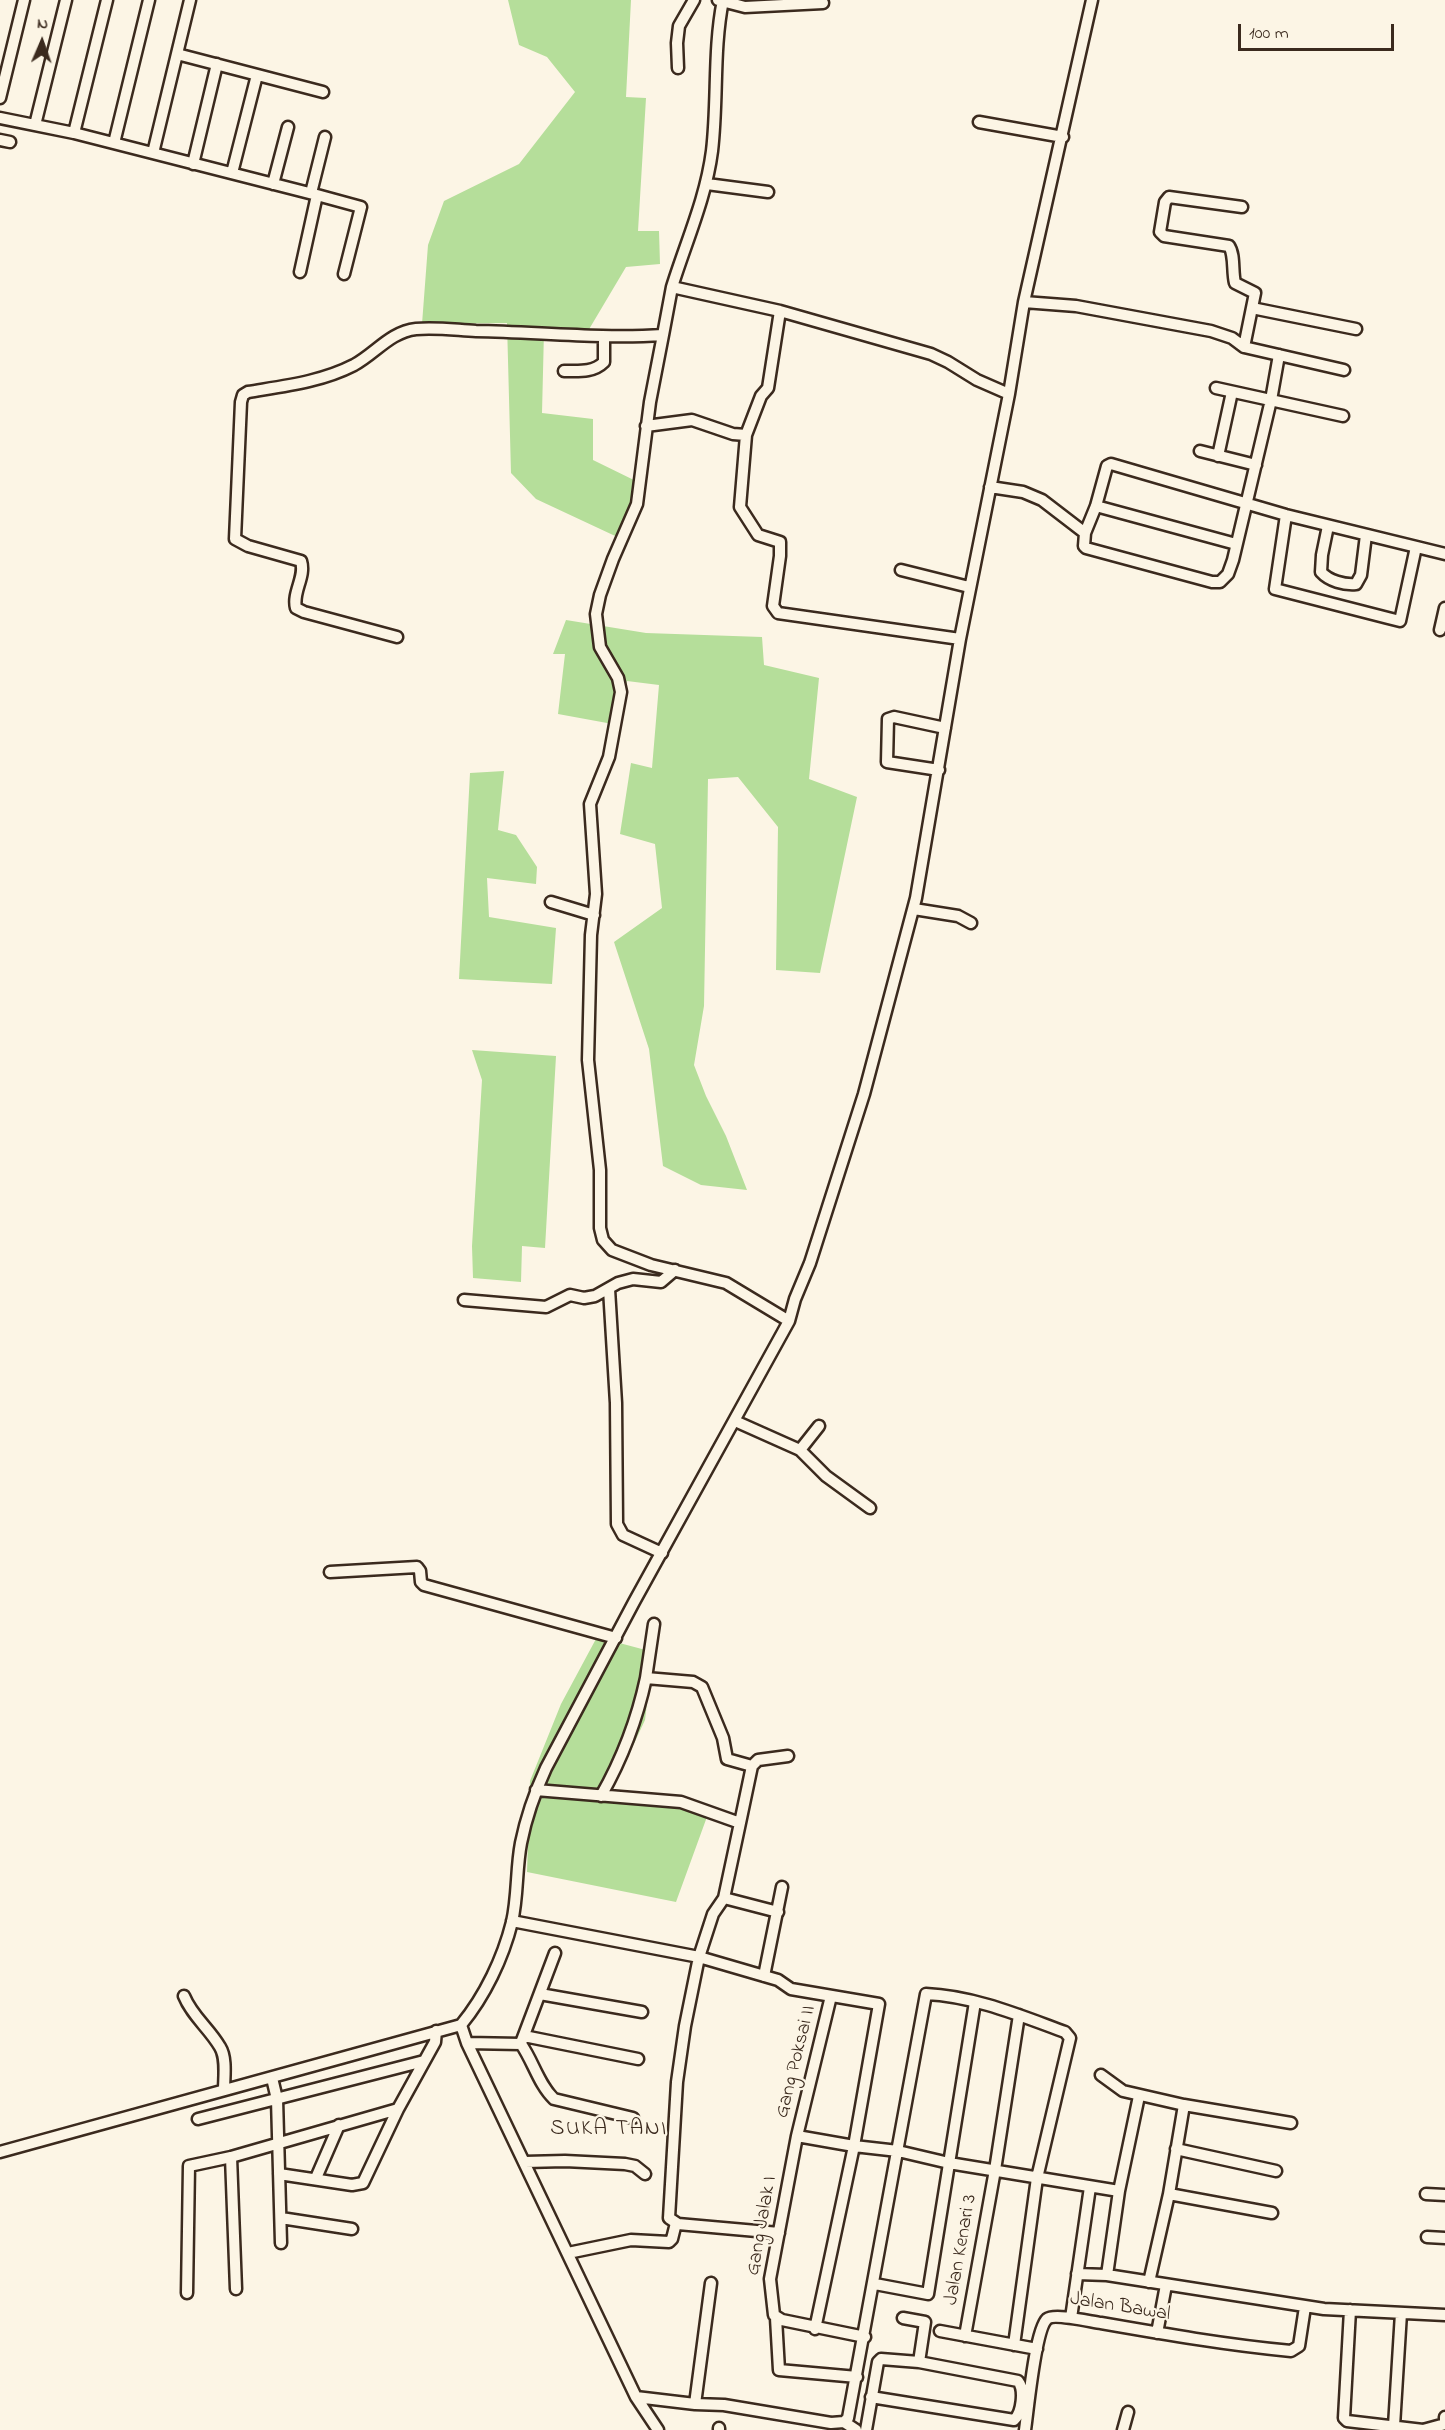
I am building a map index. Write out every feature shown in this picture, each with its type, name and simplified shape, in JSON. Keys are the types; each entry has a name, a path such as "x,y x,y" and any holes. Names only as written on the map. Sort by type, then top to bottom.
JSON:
{"street":[{"path":"0,98 24,0"},
{"path":"35,124 66,0"},
{"path":"74,133 107,0"},
{"path":"114,143 149,0"},
{"path":"153,153 190,0"},
{"path":"678,68 679,26 694,0"},
{"path":"198,2119 436,2031 461,2025 477,2007 491,1978 512,1921 521,1842 536,1790 546,1768 789,1321 864,1094 914,909 969,587 1009,394 1024,302 1063,137 1092,0"},
{"path":"789,1321 726,1283 651,1265 612,1250 603,1240 600,1228 600,1170 588,1060 589,983 596,871 590,804 609,758 621,692 618,678 600,647 596,614 605,581 637,504 646,426 672,287 707,184 717,92 717,38 722,1 745,7 772,3 823,3"},
{"path":"177,54 323,92"},
{"path":"193,164 217,64"},
{"path":"232,173 257,75"},
{"path":"0,117 74,133 361,207 344,274"},
{"path":"979,122 1063,137"},
{"path":"273,184 288,127"},
{"path":"300,272 324,137"},
{"path":"707,184 768,192"},
{"path":"1242,207 1169,197 1165,202 1160,232 1164,236 1229,246 1233,252 1232,268 1235,283 1255,293 1244,347"},
{"path":"672,287 780,311 931,354 977,380 1009,394"},
{"path":"1024,302 1076,306 1211,331 1232,338 1244,347 1344,370"},
{"path":"1252,308 1356,329"},
{"path":"780,311 768,388 761,396 746,435 740,507 758,534 780,542 773,606 778,613 960,639"},
{"path":"397,637 296,608 295,600 302,574 301,561 248,546 235,539 243,395 248,392 310,382 339,372 369,355 398,333 418,329 530,332 604,337 663,335"},
{"path":"564,371 581,371 599,367 604,362 604,337"},
{"path":"1279,355 1271,400 1256,465 1246,503 1236,544 1228,574 1220,582 1084,546 1085,533 1109,464 1246,503 1328,526 1445,554"},
{"path":"1216,388 1343,416"},
{"path":"1218,456 1232,392"},
{"path":"646,426 692,420 733,434 746,435"},
{"path":"1200,451 1256,465"},
{"path":"990,487 1023,492 1042,500 1085,533"},
{"path":"1096,506 1236,544"},
{"path":"1286,514 1275,589 1366,613 1400,621 1416,547"},
{"path":"1328,526 1322,572 1334,581 1356,584 1360,576 1366,535"},
{"path":"901,570 969,587"},
{"path":"1440,630 1445,608"},
{"path":"939,770 887,762 888,719 894,717 945,728"},
{"path":"551,902 594,915"},
{"path":"914,909 958,916 971,923"},
{"path":"464,1300 546,1307 565,1296 589,1298 618,1283 633,1279 661,1282 675,1270"},
{"path":"609,1289 616,1402 618,1524 623,1535 662,1553"},
{"path":"735,1421 800,1450 826,1476 870,1508"},
{"path":"800,1450 819,1426"},
{"path":"330,1572 416,1566 420,1568 420,1581 424,1585 616,1638"},
{"path":"601,1796 623,1755 646,1678 654,1624"},
{"path":"646,1678 693,1682 702,1687 723,1738 727,1759 752,1766"},
{"path":"779,2233 676,2223 669,2218 669,2207 677,2082 685,2026 699,1957 713,1914 724,1898 752,1766 758,1760 788,1756"},
{"path":"536,1790 681,1802 740,1823"},
{"path":"764,1976 782,1887"},
{"path":"724,1898 778,1912"},
{"path":"512,1921 699,1957 778,1980 791,1989 878,2003 854,2146 815,2329"},
{"path":"555,1953 523,2040 531,2058 548,2093 554,2099 633,2118"},
{"path":"540,1994 642,2012"},
{"path":"844,2422 851,2411 925,1995 929,1994 975,2002 1019,2015 1065,2032 1071,2040 1037,2178 1014,2345"},
{"path":"184,1996 191,2012 202,2021 221,2047 224,2090"},
{"name":"Gang Poksai II","path":"797,2136 831,1996"},
{"path":"874,2284 928,2294 975,2002"},
{"name":"Jalan Kenari 3","path":"964,2336 995,2170 1019,2015"},
{"path":"461,2025 467,2043 636,2397 658,2430"},
{"path":"279,2174 352,2185 363,2183 398,2109 435,2043 436,2031"},
{"path":"467,2043 523,2040 638,2059"},
{"path":"0,2152 224,2090 275,2090 427,2057"},
{"path":"1101,2075 1115,2087 1139,2096 1291,2123"},
{"path":"275,2090 281,2243"},
{"path":"1107,2274 1119,2191 1139,2096"},
{"path":"1149,2282 1169,2194 1184,2105"},
{"path":"187,2293 187,2169 193,2165 231,2157 278,2141 398,2109"},
{"path":"316,2178 339,2125"},
{"path":"797,2136 898,2151 949,2163 1119,2191"},
{"name":"Gang Jalak I","path":"797,2136 770,2279 776,2318 778,2370 857,2377"},
{"path":"1176,2149 1276,2170"},
{"path":"231,2157 236,2289"},
{"path":"525,2162 625,2164 635,2166 645,2174"},
{"path":"1071,2318 1090,2187"},
{"path":"1169,2194 1272,2213"},
{"path":"1426,2194 1445,2195"},
{"path":"281,2218 352,2229"},
{"path":"568,2253 631,2240 669,2242 676,2223"},
{"path":"1427,2237 1445,2238"},
{"path":"1077,2274 1107,2274 1305,2307 1445,2315"},
{"path":"694,2404 711,2283"},
{"path":"1157,2333 1166,2285"},
{"name":"Jalan Bawal","path":"1025,2430 1037,2349 1047,2319 1071,2318 1157,2333 1296,2350 1299,2346 1305,2307"},
{"path":"1350,2310 1344,2418 1352,2423 1431,2429 1445,2424 1445,2417"},
{"path":"1394,2426 1401,2313"},
{"path":"776,2318 815,2329 865,2337"},
{"path":"903,2318 925,2322 919,2362"},
{"path":"940,2331 1037,2349"},
{"path":"866,2430 878,2362 881,2359 919,2362 1017,2381 1022,2391 1018,2416 1014,2420 872,2397"},
{"path":"636,2397 724,2405 831,2422 844,2422 855,2430"},
{"path":"1123,2430 1128,2412"}],"green space":[{"path":"508,0 631,0 626,97 646,98 638,231 659,231 660,264 626,267 588,331 544,331 542,413 593,419 593,460 642,484 628,542 536,499 511,473 507,323 422,324 428,245 444,201 519,164 575,92 547,57 519,45"},
{"path":"566,620 646,633 762,637 764,665 819,678 809,779 857,797 820,973 776,970 778,827 738,777 708,779 704,1006 694,1065 747,1190 701,1185 663,1166 649,1049 614,942 662,908 655,844 620,834 631,763 652,768 659,685 627,681 618,725 558,714 565,654 553,654"},
{"path":"504,771 498,830 516,835 537,867 536,884 487,878 489,917 556,928 552,984 459,979 470,773"},
{"path":"472,1050 556,1056 545,1248 522,1246 521,1282 473,1278 472,1246 482,1080"},
{"path":"597,1637 653,1652 645,1720 611,1793 667,1800 708,1814 676,1902 527,1872 530,1781 561,1704"}],"district":[{"name":"SUKA TANI","path":"609,2130"}]}
